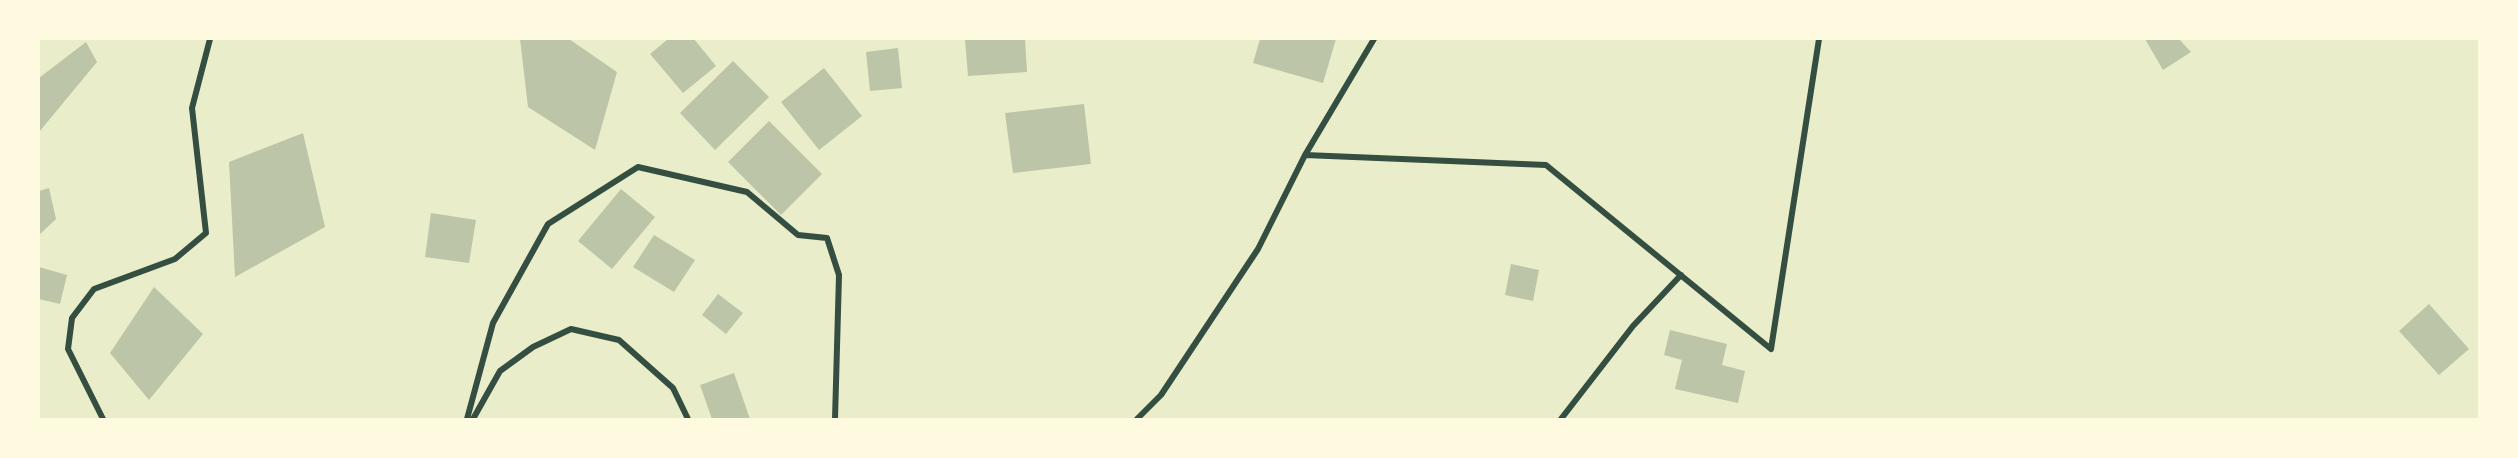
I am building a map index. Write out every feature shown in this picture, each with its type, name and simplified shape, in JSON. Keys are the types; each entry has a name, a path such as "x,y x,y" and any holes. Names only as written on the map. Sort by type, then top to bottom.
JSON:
{"street":[{"path":"103,419 68,349 72,318 93,289 175,259 206,233 192,108 210,39"},
{"path":"1137,419 1161,395 1258,249 1305,155 1374,39"},
{"path":"1305,155 1546,165 1771,349 1818,39"},
{"path":"467,419 493,323 548,224 638,167 747,192 798,235 827,238 839,275 835,419"},
{"path":"1561,419 1633,326 1681,275"},
{"path":"473,419 500,371 533,347 571,329 620,340 673,388 688,419"}],"building":[{"path":"520,39 569,39 617,72 595,150 528,107"},
{"path":"668,39 694,39 716,66 683,93 650,54"},
{"path":"965,39 1025,39 1027,72 968,76"},
{"path":"1260,39 1336,39 1323,83 1253,63"},
{"path":"2145,39 2179,39 2191,52 2163,70"},
{"path":"86,42 97,62 39,132 39,78"},
{"path":"898,48 902,88 870,91 866,52"},
{"path":"733,61 769,97 715,150 680,113"},
{"path":"824,68 862,116 819,150 781,102"},
{"path":"1084,104 1091,164 1013,173 1005,113"},
{"path":"769,121 822,174 781,215 728,162"},
{"path":"303,133 325,227 235,277 229,162"},
{"path":"49,188 56,219 39,235 39,191"},
{"path":"621,189 655,217 612,269 578,241"},
{"path":"431,213 476,220 469,263 425,257"},
{"path":"654,235 695,260 674,292 633,267"},
{"path":"1511,264 1539,270 1533,301 1505,295"},
{"path":"39,267 67,275 60,304 39,299"},
{"path":"154,287 203,334 149,400 110,353"},
{"path":"718,294 743,313 726,334 702,315"},
{"path":"2429,304 2469,349 2439,375 2399,331"},
{"path":"1670,330 1727,344 1722,365 1745,371 1738,403 1675,389 1682,360 1664,355"},
{"path":"734,373 750,419 712,419 700,385"}]}
